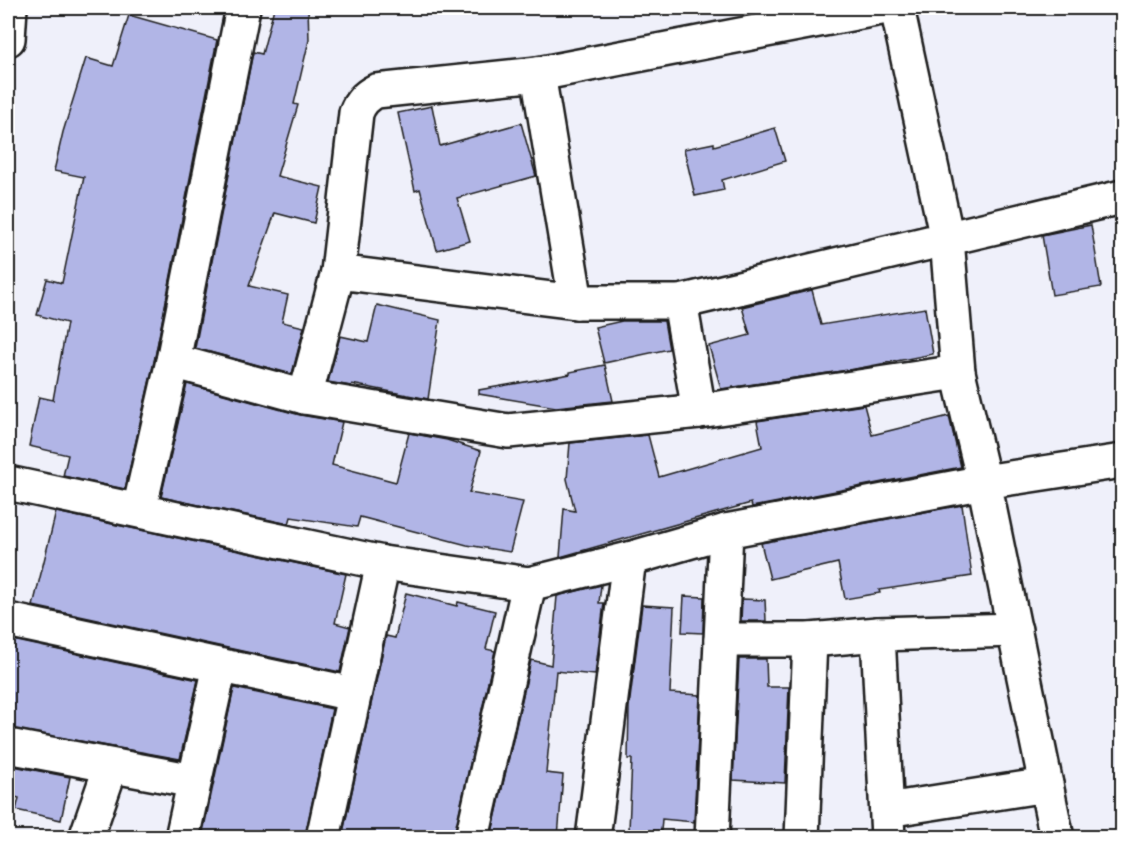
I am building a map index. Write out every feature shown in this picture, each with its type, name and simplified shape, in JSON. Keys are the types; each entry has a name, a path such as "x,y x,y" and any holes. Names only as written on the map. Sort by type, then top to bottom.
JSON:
{"street":[{"path":"139,510 173,361 243,8"},
{"path":"304,397 338,272 356,113 359,105 367,96 376,91 538,74 880,8"},
{"path":"897,8 947,239 958,372 984,482 1057,837"},
{"path":"538,74 576,302"},
{"path":"338,272 576,302 680,302 1122,197"},
{"path":"680,302 699,411"},
{"path":"173,361 304,397 508,431 699,411 958,372"},
{"path":"8,483 383,564 529,584 629,559 726,531 984,482 1122,461"},
{"path":"712,837 726,531"},
{"path":"593,837 629,559"},
{"path":"323,837 383,564"},
{"path":"472,837 529,584"},
{"path":"8,620 353,694"},
{"path":"721,640 810,640 878,634 1015,630"},
{"path":"878,634 888,824 1046,785"},
{"path":"802,837 810,640"},
{"path":"182,837 220,666"},
{"path":"8,746 194,781"},
{"path":"86,837 111,766"}],"building":[{"path":"274,8 308,8 309,40 294,104 298,105 277,176 322,187 314,223 275,213 249,286 288,295 282,322 304,327 292,374 195,348 253,52 262,54"},
{"path":"129,15 217,40 155,357 125,489 63,476 68,455 29,446 39,397 53,400 67,323 37,315 47,279 62,283 84,177 54,171 63,132 86,58 113,66"},
{"path":"432,106 440,146 521,123 536,176 457,198 470,241 437,250 420,189 415,191 398,113"},
{"path":"775,128 785,161 722,180 724,190 695,196 684,149 714,143 714,146"},
{"path":"1091,225 1101,287 1052,295 1042,235"},
{"path":"812,290 821,325 925,308 933,354 855,369 721,389 709,346 750,335 742,307"},
{"path":"377,305 440,320 428,399 352,384 351,386 328,382 340,336 368,342"},
{"path":"622,321 664,321 669,349 604,363 595,327"},
{"path":"605,365 613,401 556,407 479,394 479,390 570,374 570,372"},
{"path":"187,384 300,415 342,422 332,465 396,482 409,433 447,440 481,451 469,493 523,502 510,552 467,545 360,517 357,527 291,517 289,524 161,497"},
{"path":"864,405 872,435 949,416 961,467 752,507 751,503 560,557 564,509 575,511 567,479 570,443 648,435 659,477 762,447 757,421"},
{"path":"962,505 972,576 879,590 880,593 845,599 838,563 770,579 761,543"},
{"path":"56,512 346,574 335,623 350,627 340,672 33,606"},
{"path":"601,585 599,603 604,603 595,675 556,671 546,773 563,775 558,837 491,837 531,660 551,665 557,596"},
{"path":"406,593 457,606 458,602 495,611 486,649 495,651 454,837 342,837 386,636 395,638"},
{"path":"684,596 704,597 703,633 682,632"},
{"path":"742,599 765,600 766,621 741,621"},
{"path":"642,605 674,607 670,693 700,695 694,822 662,819 661,831 629,830 632,759 628,759 629,707"},
{"path":"8,639 198,680 180,759 8,728"},
{"path":"739,659 766,659 767,687 789,687 785,783 733,780"},
{"path":"234,688 332,709 305,837 206,837 207,833 203,832"},
{"path":"8,765 70,777 61,820 16,810 19,798 8,795"}]}
